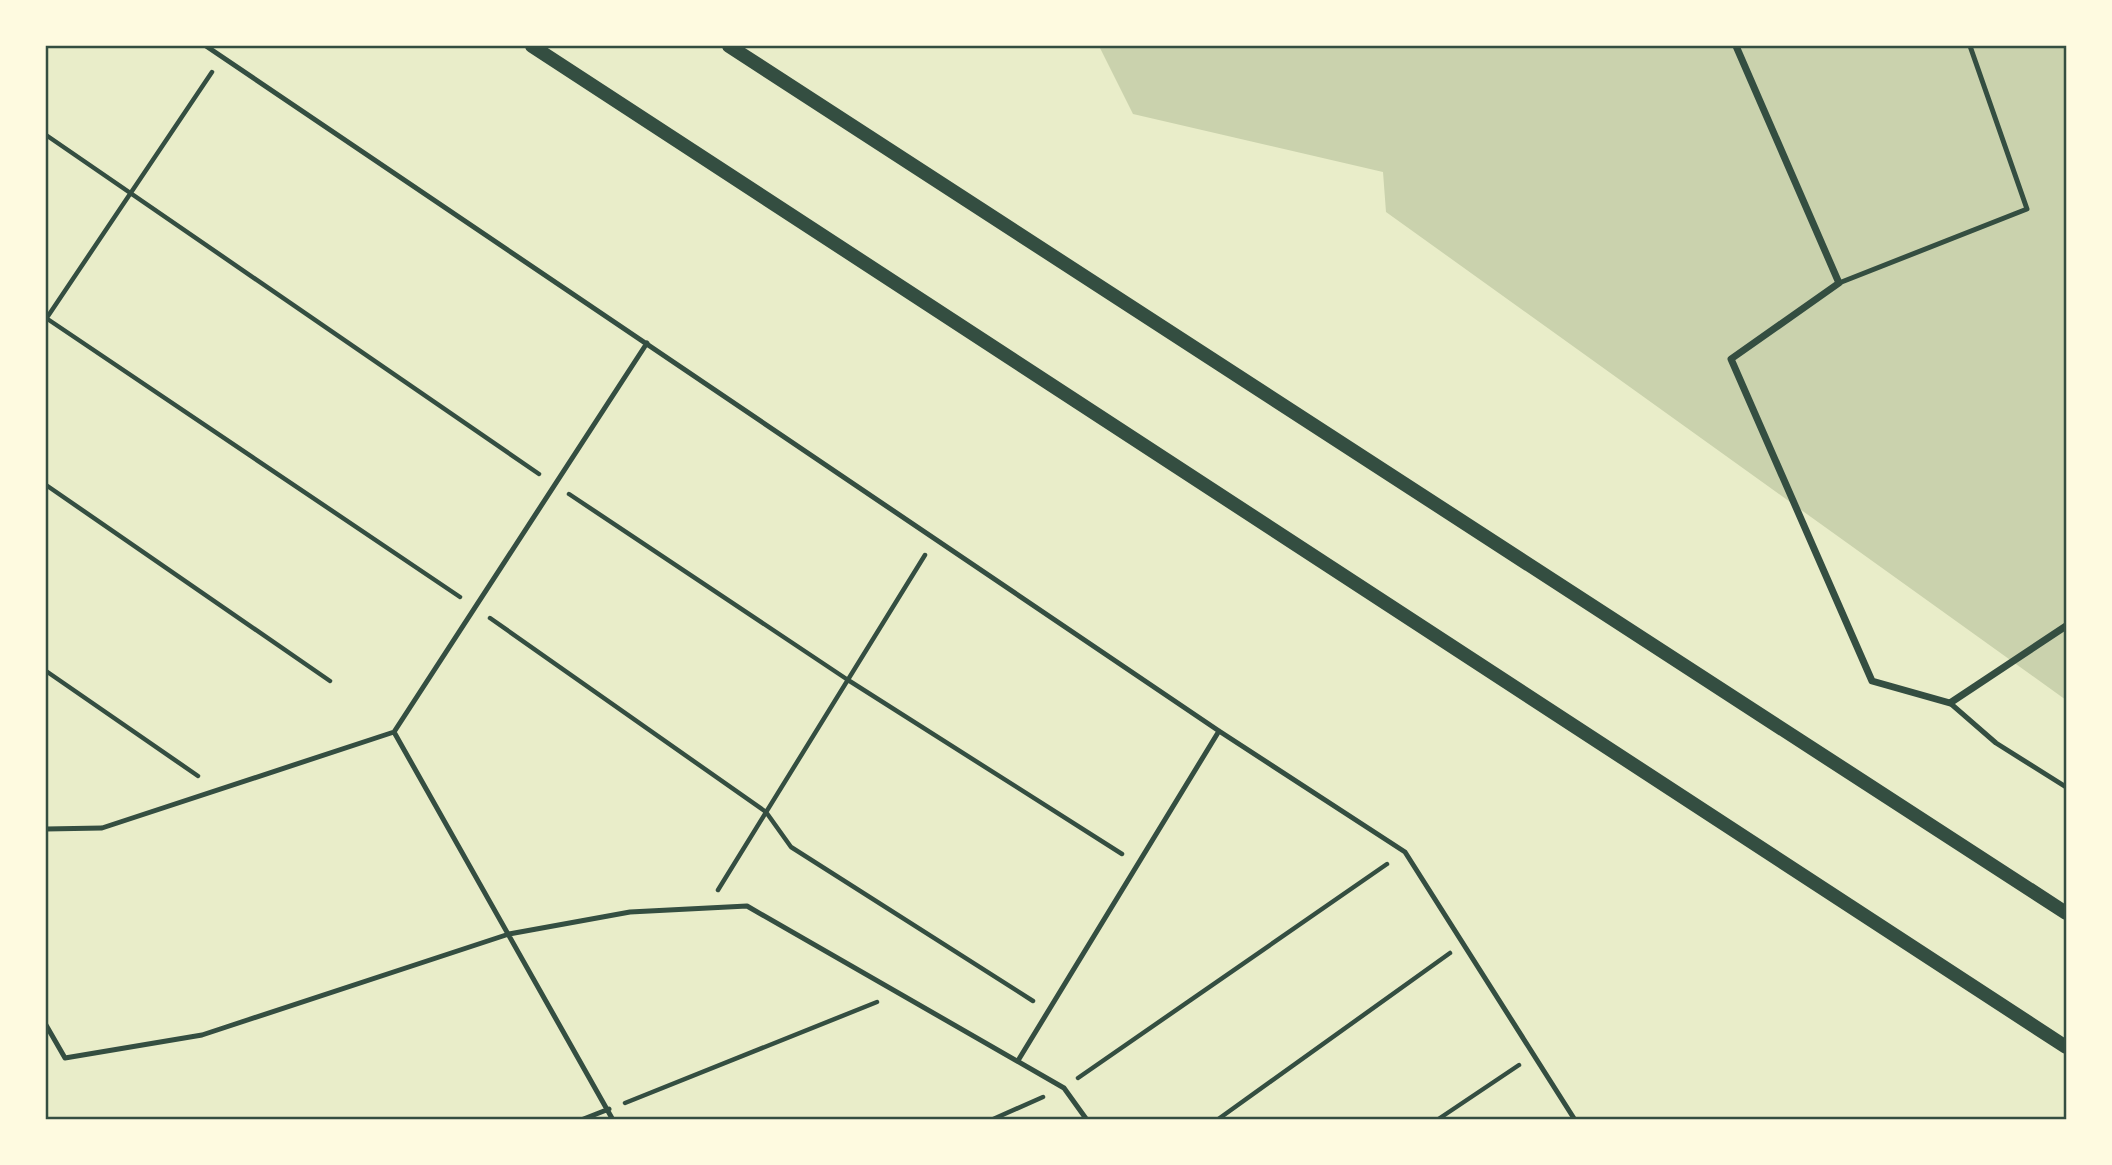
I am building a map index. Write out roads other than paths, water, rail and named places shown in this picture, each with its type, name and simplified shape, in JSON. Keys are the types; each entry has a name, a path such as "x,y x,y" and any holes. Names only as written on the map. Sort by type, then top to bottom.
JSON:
{"main road":[{"path":"532,46 2067,1048"},
{"path":"729,46 2067,913"}],"street":[{"path":"1736,46 1839,283 1731,359 1872,681 1950,703 2067,626"}],"lane":[{"path":"206,46 1219,731 1405,852 1576,1119"},
{"path":"1839,283 2027,209 1970,46"},
{"path":"46,830 102,828 394,732 647,343"},
{"path":"1950,703 1996,743 2067,787"},
{"path":"1018,1059 1219,731"},
{"path":"394,732 614,1119"},
{"path":"46,1025 65,1058 202,1035 509,934 630,912 747,906 1018,1059 1064,1088 1087,1119"},
{"path":"581,1119 609,1109"}]}
